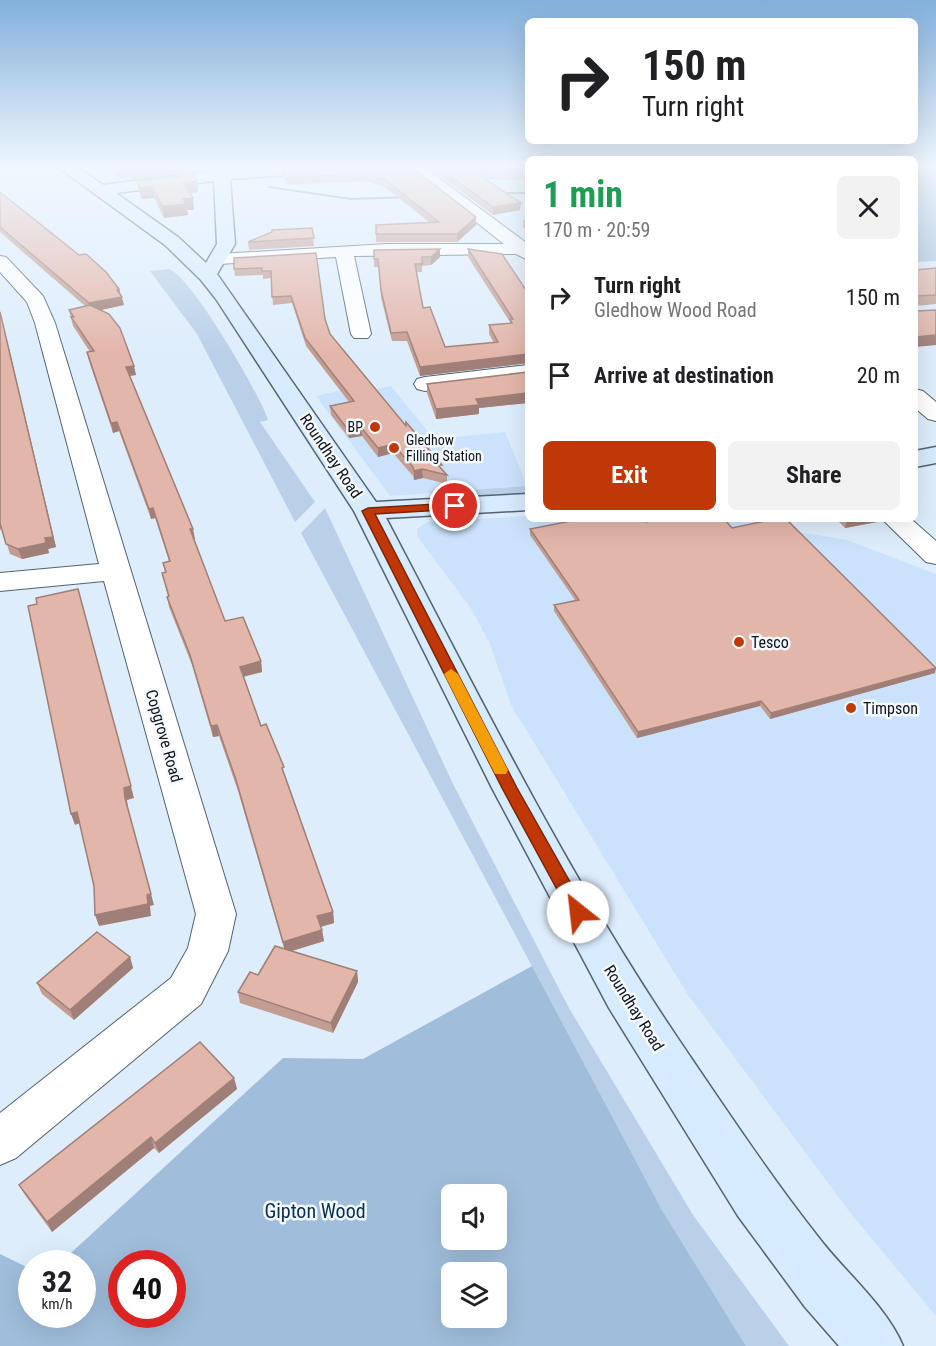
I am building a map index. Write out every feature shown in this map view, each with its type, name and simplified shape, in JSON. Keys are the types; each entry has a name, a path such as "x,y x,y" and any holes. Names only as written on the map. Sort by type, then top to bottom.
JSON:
{"street":[{"name":"Roundhay Road","path":"164,230 210,258 368,511 510,788 624,995 756,1198 824,1288 875,1346"},
{"path":"214,230 210,258 443,247 525,251"},
{"path":"498,230 525,250"},
{"path":"344,251 361,334"},
{"name":"Copgrove Road","path":"0,261 36,300 45,323 216,914 208,951 186,991 0,1142"},
{"path":"425,384 525,372"},
{"path":"918,399 936,414"},
{"path":"918,458 936,455"},
{"path":"368,511 525,502"},
{"path":"898,522 936,556"},
{"path":"0,582 115,571"}],"shaded area":[{"path":"169,269 193,292 224,338 263,407 268,420 260,422 315,502 295,522 197,334 150,271"},
{"path":"391,386 434,439 505,432 525,486 390,496 316,396 347,389 359,392"},
{"path":"525,486 525,494 463,498 457,491"},
{"path":"325,508 453,784 569,1008 693,1215 789,1346 746,1346 662,1210 301,533"},
{"path":"525,516 525,522 782,522 791,531 847,540 936,574 936,1316 849,1211 688,995 511,705 490,644 472,610 417,536 417,529 427,522"}],"green space":[{"path":"918,230 936,230 936,261 918,262"},
{"name":"Gipton Wood","path":"532,966 662,1210 746,1346 0,1346 0,1254 18,1263 18,1328 96,1328 96,1250 74,1250 283,1058 363,1059"}],"building":[{"path":"3,230 47,230 79,255 86,254 106,272 122,297 89,303"},
{"path":"272,230 312,230 314,238 248,242"},
{"path":"376,230 462,230 457,234 376,234"},
{"path":"440,249 431,257 422,257 422,264 415,264 423,308 430,307 445,347 498,342 489,325 512,323 510,319 513,319 468,249 502,254 525,288 525,354 420,367 407,332 391,333 381,290 378,259 374,259 374,250"},
{"path":"316,253 325,319 330,334 406,426 406,422 442,465 438,465 447,475 422,469 414,471 393,444 378,448 361,427 348,430 330,406 354,401 305,338 291,296 272,297 271,271 262,271 262,268 234,269 234,258"},
{"path":"936,268 936,295 918,296 918,270"},
{"path":"90,305 109,314 120,328 134,366 126,367 193,529 190,529 225,621 243,617 261,661 240,667 261,726 266,724 284,767 282,768 333,912 317,916 322,930 283,942 236,780 217,725 211,726 190,655 167,597 169,596 162,573 166,572 163,563 170,561 153,508 149,509 117,422 111,423 87,352 94,351 71,317 74,317 69,310"},
{"path":"936,310 936,335 918,337 918,311"},
{"path":"0,312 53,537 45,538 46,543 18,549 6,544 0,523"},
{"path":"525,372 525,393 476,399 479,405 436,409 427,384"},
{"name":"Tesco","path":"566,522 727,522 732,528 760,522 789,522 936,668 771,713 761,701 638,732 554,605 579,600 530,529"},
{"path":"78,589 131,786 124,788 125,798 151,894 147,895 148,904 95,915 94,886 77,812 71,814 28,606 37,604 36,598"},
{"path":"97,932 130,957 70,1010 37,983"},
{"path":"275,946 357,971 331,1023 238,992 250,972 258,975"},
{"path":"200,1042 234,1078 155,1143 151,1137 47,1222 19,1185"}],"slow traffic":[{"path":"451,674 501,770"}],"place":[{"name":"BP","path":"375,427"},
{"name":"Gledhow Filling Station","path":"394,448"},
{"name":"Tesco","path":"739,642"},
{"name":"Timpson","path":"851,708"}],"route":[{"path":"455,506 368,511 510,788 578,912"}]}
